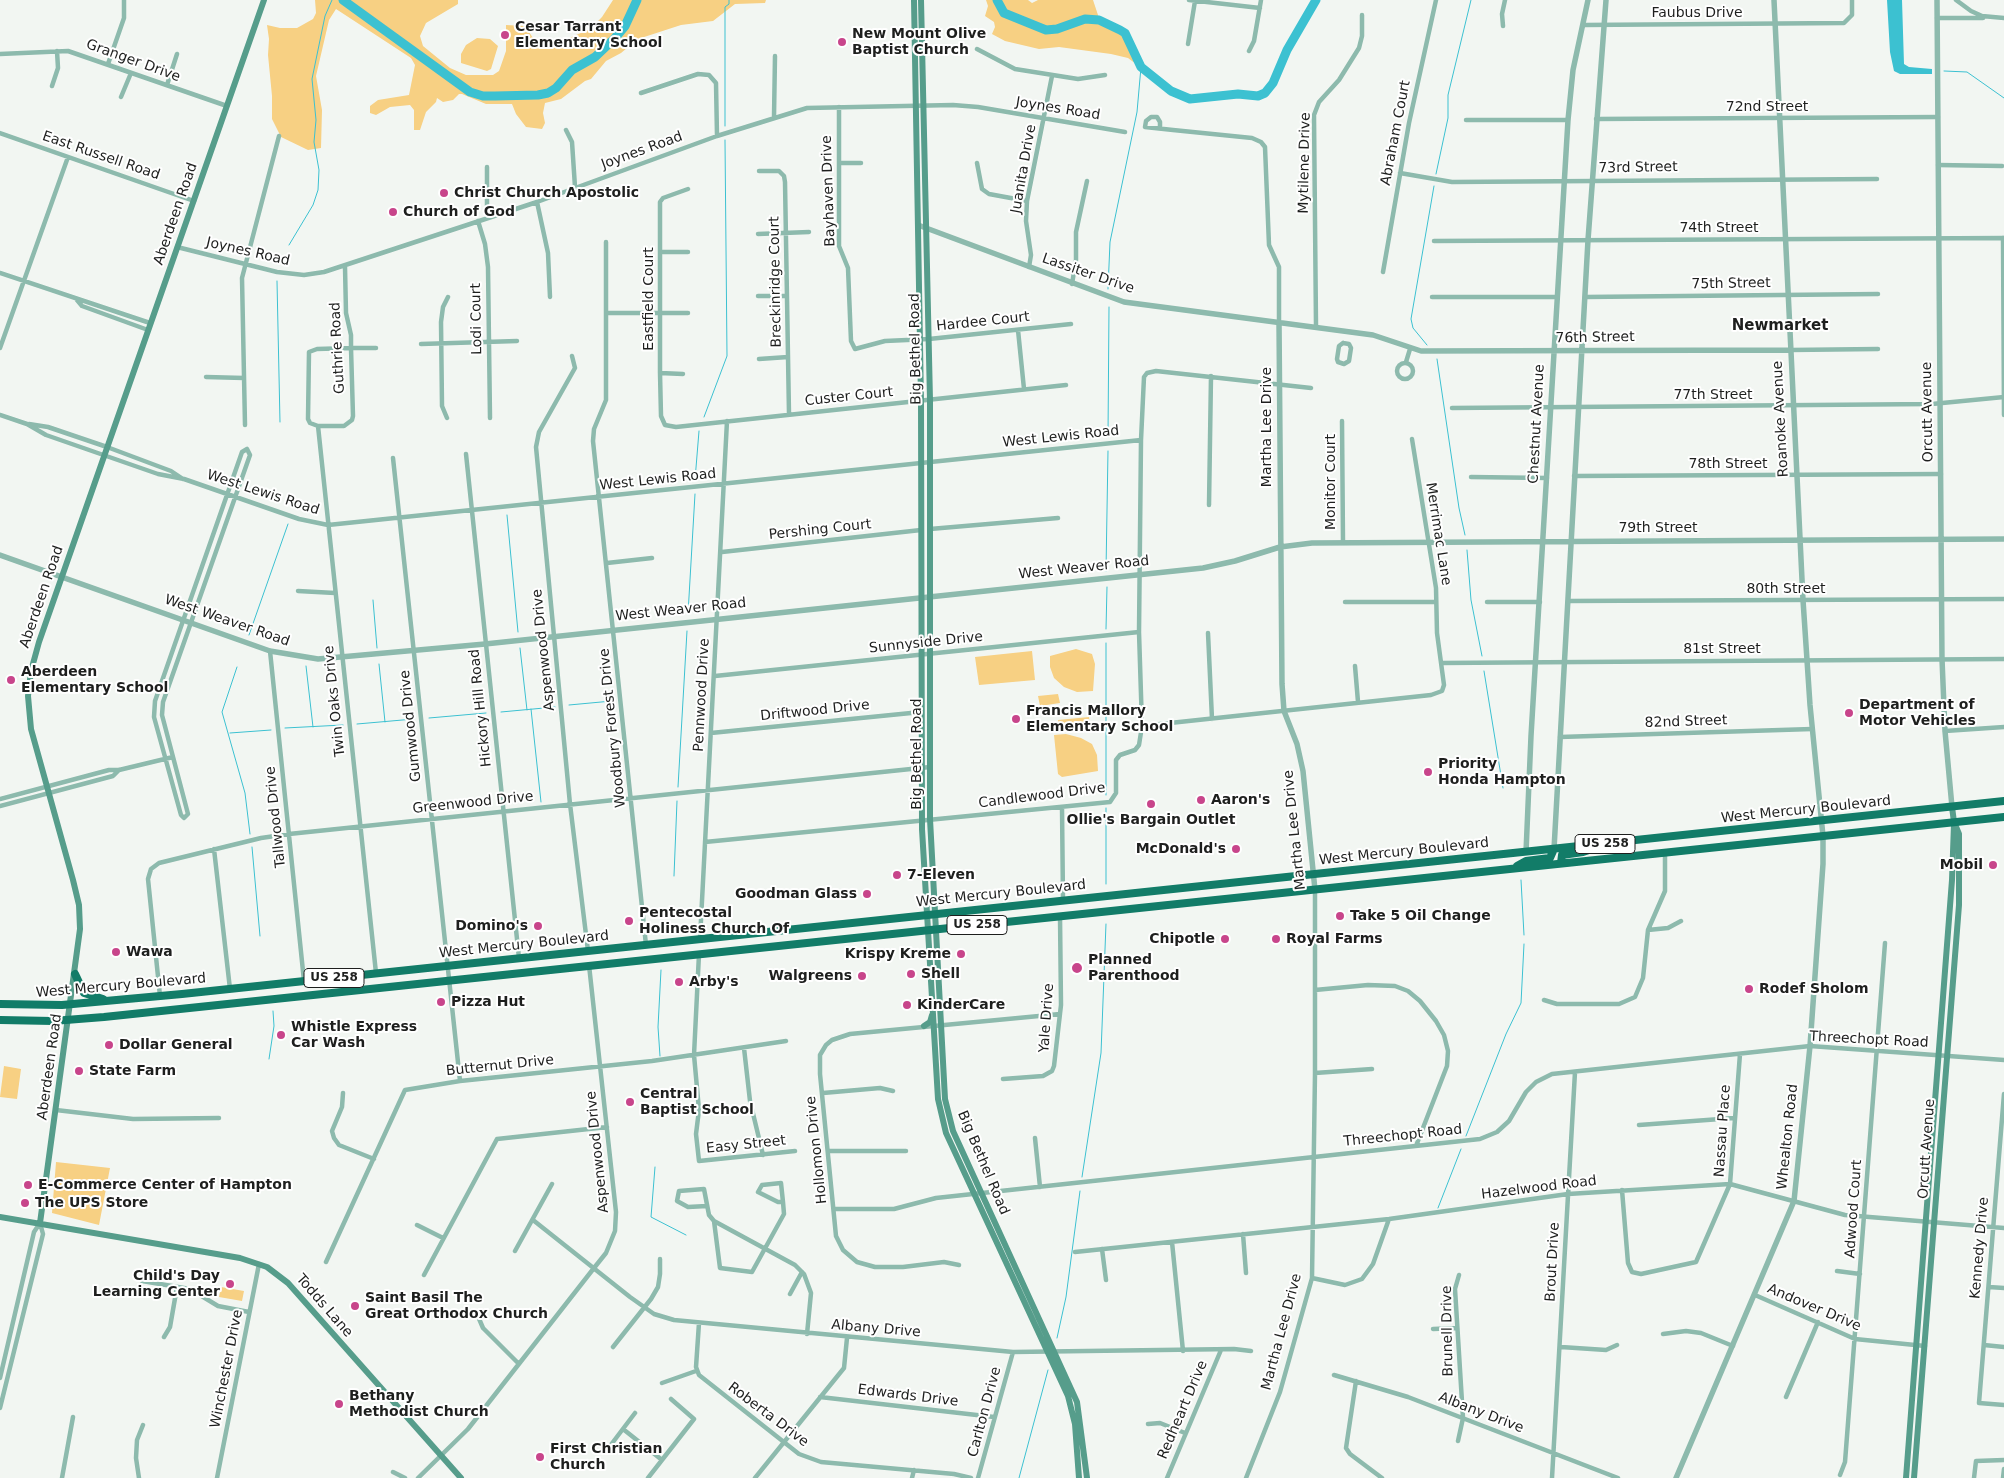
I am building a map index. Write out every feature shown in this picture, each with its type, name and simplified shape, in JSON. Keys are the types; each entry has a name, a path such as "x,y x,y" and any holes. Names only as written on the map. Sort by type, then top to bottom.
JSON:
{"highway":[{"name":"West Mercury Boulevard","path":"0,1004 71,1004 230,989 2004,801"},
{"name":"West Mercury Boulevard","path":"0,1020 69,1020 2004,817"},
{"path":"1561,864 1562,855 1583,852 1603,844"},
{"path":"1513,868 1526,861 1550,858 1554,849"},
{"path":"75,974 84,993 110,1000"}],"main road":[{"name":"Aberdeen Road","path":"40,1224 80,935 79,905 31,729 28,687 34,656 264,0"},
{"name":"Big Bethel Road","path":"914,0 926,228 929,339 930,819 937,929 937,1025 940,1112 946,1133 1068,1396 1079,1431 1087,1478"},
{"name":"Big Bethel Road","path":"921,0 918,225 921,401 921,768 922,820 933,1009 937,1025 948,1115 1077,1402 1079,1478"},
{"name":"Orcutt Avenue","path":"1906,1478 1950,906 1954,822 1952,806"},
{"name":"Orcutt Avenue","path":"1914,1478 1957,929 1960,855 1959,834 1954,822"},
{"path":"1950,906 1954,908 1953,921 1957,929"},
{"path":"924,1026 930,1022 933,1009"},
{"name":"Todds Lane","path":"0,1217 240,1258 259,1264 288,1283 461,1478"}],"street":[{"path":"108,64 124,18 124,0"},
{"path":"1189,0 1260,8"},
{"path":"1248,51 1254,41 1261,0"},
{"name":"Abraham Court","path":"1383,272 1400,173 1436,0"},
{"path":"1503,26 1502,14 1505,0"},
{"name":"Chestnut Avenue","path":"1526,852 1568,120 1573,70 1588,0"},
{"path":"1554,849 1581,351 1596,119 1606,0"},
{"name":"Roanoke Avenue","path":"1774,0 1803,600 1812,729 1823,836"},
{"name":"Faubus Drive","path":"1584,25 1844,23 1852,15 1852,0"},
{"name":"Orcutt Avenue","path":"1937,0 1942,659 1945,731 1952,806"},
{"path":"1956,0 1970,11 1987,18"},
{"path":"1188,44 1195,1"},
{"name":"Mytilene Drive","path":"1316,326 1314,115 1317,105 1339,80 1359,48 1362,36 1362,15"},
{"path":"1937,18 2004,18"},
{"path":"977,49 1015,69 1052,76 1078,78 1105,75"},
{"path":"52,86 58,68 57,51"},
{"name":"Granger Drive","path":"0,54 57,51 79,53 227,106"},
{"path":"166,85 176,54"},
{"path":"774,117 775,56"},
{"path":"121,97 131,73"},
{"path":"641,93 698,74 708,75 716,83 717,136"},
{"name":"Juanita Drive","path":"1029,267 1031,255 1026,221 1027,202 1052,76"},
{"name":"Joynes Road","path":"177,247 277,272 304,275 345,267 537,202 717,136 807,108 919,105 978,107 1125,132"},
{"name":"Bayhaven Drive","path":"839,107 839,246 848,268 850,334"},
{"name":"Martha Lee Drive","path":"1160,128 1159,119 1154,116 1148,118 1145,127 1252,138 1261,142 1265,147 1269,245 1279,268 1282,684 1284,711 1297,744 1302,771 1315,890 1314,1226 1312,1278 1280,1392 1246,1478"},
{"name":"72nd Street","path":"1596,119 1938,117"},
{"path":"1466,120 1568,120"},
{"path":"566,130 572,142 575,187"},
{"name":"East Russell Road","path":"0,133 194,201"},
{"path":"245,425 242,278 279,136"},
{"path":"0,348 68,157"},
{"path":"839,163 861,163"},
{"path":"977,163 982,189 989,194 1027,202"},
{"path":"1938,165 2002,166"},
{"path":"487,167 487,218"},
{"name":"Breckinridge Court","path":"759,171 779,171 784,176 789,414"},
{"name":"73rd Street","path":"1400,173 1452,182 1877,179"},
{"path":"1072,284 1076,260 1076,232 1087,181"},
{"name":"Eastfield Court","path":"665,425 661,416 660,373 660,202 663,198 688,189"},
{"path":"537,202 548,253 550,297"},
{"name":"Lodi Court","path":"478,222 485,244 488,267 490,418"},
{"name":"Lassiter Drive","path":"918,225 1072,284 1136,304 1316,326"},
{"path":"758,234 809,232"},
{"path":"2004,238 2004,414"},
{"name":"74th Street","path":"1434,241 2004,238"},
{"name":"Woodbury Forest Drive","path":"606,242 606,400 594,429 593,441 646,945"},
{"path":"660,252 688,252"},
{"name":"Guthrie Road","path":"318,426 346,426 351,421 351,348 346,313 345,267"},
{"path":"0,273 150,323"},
{"name":"75th Street","path":"1585,297 1878,294"},
{"path":"758,296 787,296"},
{"path":"447,418 442,406 442,344 443,307 448,297"},
{"path":"1432,297 1557,297"},
{"path":"77,300 82,306 148,330"},
{"path":"607,313 688,313"},
{"name":"Hardee Court","path":"850,334 852,346 859,349 886,341 929,339 1071,324"},
{"name":"76th Street","path":"1316,326 1380,337 1427,352 1878,349"},
{"path":"1018,330 1024,389"},
{"path":"1346,343 1348,331"},
{"path":"421,344 517,341"},
{"path":"1346,343 1351,348 1349,361 1342,364 1337,361 1338,352 1340,344 1346,343"},
{"path":"318,426 310,424 308,419 310,352 317,349 376,348"},
{"path":"1406,362 1410,348"},
{"name":"Aspenwood Drive","path":"572,356 575,368 536,439 570,804 588,951"},
{"path":"759,359 788,357"},
{"path":"1311,388 1156,371 1147,374 1142,383 1139,632 1142,726 1438,694 1442,691 1444,685 1441,663"},
{"path":"660,373 683,374"},
{"path":"1210,504 1211,376"},
{"path":"206,377 244,378"},
{"name":"Custer Court","path":"665,425 676,427 1066,385"},
{"name":"77th Street","path":"1452,408 1941,404 2004,397"},
{"path":"0,415 27,424"},
{"name":"Pennwood Drive","path":"700,939 728,421"},
{"name":"Monitor Court","path":"1342,421 1343,542"},
{"name":"West Lewis Road","path":"27,424 48,427 107,447 171,471 184,479 235,497 299,519 328,525 1141,440"},
{"name":"West Lewis Road","path":"27,424 46,435 104,456 169,478 184,479"},
{"name":"Twin Oaks Drive","path":"318,426 376,974"},
{"name":"Merrimac Lane","path":"1412,439 1429,542 1441,663"},
{"path":"247,449 250,455 235,497 162,709 188,814 185,818 181,815 165,759 154,709 242,452 247,449"},
{"name":"Hickory Hill Road","path":"466,454 519,958"},
{"name":"Gumwood Drive","path":"394,458 460,1081"},
{"name":"78th Street","path":"1574,476 1941,474"},
{"path":"1471,477 1547,478"},
{"path":"930,529 1058,518"},
{"name":"Pershing Court","path":"722,552 921,530"},
{"name":"79th Street","path":"1312,543 2004,537"},
{"name":"West Weaver Road","path":"0,556 270,650 318,659 718,620 1140,574 1224,564 1280,547 1312,543"},
{"path":"607,563 652,558"},
{"path":"298,591 335,593"},
{"name":"80th Street","path":"1568,601 2004,598"},
{"path":"1345,602 1436,602"},
{"path":"1487,602 1540,602"},
{"name":"Sunnyside Drive","path":"714,676 1139,632"},
{"path":"1208,633 1212,719"},
{"name":"Tallwood Drive","path":"270,650 304,981"},
{"name":"81st Street","path":"1441,663 2004,659"},
{"path":"1355,666 1358,702"},
{"name":"Driftwood Drive","path":"711,733 921,712"},
{"name":"Candlewood Drive","path":"706,842 1110,802 1116,793 1116,760 1120,755 1135,750 1139,745 1142,726"},
{"path":"1945,731 2004,727"},
{"name":"82nd Street","path":"1560,737 1812,729"},
{"path":"0,799 108,770 119,770 173,757"},
{"name":"Greenwood Drive","path":"160,996 148,883 149,872 159,862 289,834 930,767"},
{"path":"0,806 113,776 119,770"},
{"path":"1062,806 1063,901"},
{"name":"Whealton Road","path":"1676,1478 1794,1201 1810,1046 1823,864 1823,836"},
{"path":"214,849 230,989"},
{"path":"1544,1000 1557,1004 1613,1004 1630,1001 1641,985 1648,930 1665,891 1665,852"},
{"name":"Yale Drive","path":"1003,1079 1043,1076 1052,1071 1060,1014 1060,916"},
{"path":"1648,930 1668,928 1681,921"},
{"name":"Adwood Court","path":"1840,1475 1845,1462 1885,943"},
{"path":"694,1055 699,954"},
{"name":"Aspenwood Drive","path":"418,1478 468,1429 606,1253 615,1231 616,1212 589,966"},
{"path":"1315,990 1368,985 1395,986 1408,991 1420,1000 1436,1021 1444,1035 1448,1051 1447,1066 1416,1146"},
{"path":"937,1025 1060,1014"},
{"name":"Hollomon Drive","path":"937,1025 850,1034 832,1040 826,1045 819,1064 835,1209 836,1236 843,1250 858,1262 875,1267 903,1267 944,1262 959,1265"},
{"name":"Butternut Drive","path":"326,1262 405,1090 460,1081 600,1067 694,1055 786,1041"},
{"name":"Threechopt Road","path":"835,1209 894,1209 936,1198 1480,1139 1497,1132 1509,1121 1516,1106 1536,1082 1552,1074 1810,1046 2004,1060"},
{"path":"744,1048 750,1101 763,1155"},
{"name":"Nassau Place","path":"1622,1190 1629,1268 1632,1272 1641,1274 1696,1262 1730,1184 1740,1054"},
{"name":"Easy Street","path":"694,1055 699,1110 696,1134 699,1161 794,1151"},
{"path":"1315,1073 1372,1069"},
{"name":"Brout Drive","path":"1552,1478 1561,1347 1575,1072"},
{"path":"823,1093 880,1088 893,1091"},
{"path":"343,1093 342,1107 332,1131 334,1138 339,1144 374,1160"},
{"name":"Kennedy Drive","path":"2004,1094 1980,1403 2004,1405"},
{"path":"56,1110 133,1119 219,1118"},
{"path":"1640,1125 1734,1118"},
{"path":"424,1275 497,1139 607,1128"},
{"path":"1035,1138 1040,1187"},
{"path":"829,1151 866,1149 906,1151"},
{"path":"707,1206 688,1207 678,1201 679,1191 704,1189 707,1206 714,1221 720,1268 752,1272 784,1214 783,1202 781,1183 762,1185 758,1192 778,1202 783,1202"},
{"path":"515,1251 552,1184"},
{"name":"Hazelwood Road","path":"1074,1252 1390,1219 1568,1194 1730,1184 1845,1215 2004,1228"},
{"path":"1312,1278 1345,1285 1362,1279 1372,1264 1390,1219"},
{"name":"Albany Drive","path":"533,1220 644,1307 663,1318 847,1338 1013,1352 1251,1351"},
{"path":"714,1221 796,1265 802,1272 811,1293 807,1334"},
{"path":"0,1378 34,1232 40,1224"},
{"path":"0,1408 43,1234 40,1224"},
{"path":"417,1224 443,1238"},
{"path":"1242,1234 1246,1273"},
{"name":"Redheart Drive","path":"1172,1242 1183,1351"},
{"path":"1102,1249 1106,1280"},
{"path":"613,1347 658,1286 660,1259"},
{"name":"Winchester Drive","path":"217,1478 259,1264"},
{"path":"1837,1271 1860,1274"},
{"path":"790,1294 802,1272"},
{"name":"Brunell Drive","path":"1458,1441 1462,1418 1455,1289 1459,1275"},
{"path":"142,1281 196,1291 218,1306 249,1312"},
{"path":"164,1337 170,1327 177,1287"},
{"path":"1989,1287 2004,1288"},
{"name":"Andover Drive","path":"1755,1295 1855,1339 1925,1346"},
{"path":"477,1314 482,1328 519,1364"},
{"path":"1786,1396 1818,1322"},
{"path":"662,1383 696,1371 699,1323"},
{"path":"1433,1329 1457,1328"},
{"path":"1663,1334 1686,1331 1701,1333 1733,1346"},
{"path":"754,1478 844,1368 847,1338"},
{"path":"1561,1347 1606,1350 1617,1345"},
{"path":"1984,1345 2004,1346"},
{"name":"Redheart Drive","path":"1167,1478 1220,1350"},
{"name":"Carlton Drive","path":"978,1478 1013,1352"},
{"name":"Roberta Drive","path":"696,1371 702,1378 799,1454 821,1462 914,1470 971,1478"},
{"name":"Albany Drive","path":"1334,1374 1408,1397 1618,1478"},
{"path":"1356,1381 1346,1448 1350,1454 1382,1478"},
{"name":"Edwards Drive","path":"820,1396 994,1417"},
{"path":"648,1478 694,1419 671,1399"},
{"path":"610,1446 635,1413"},
{"path":"62,1478 73,1417"},
{"path":"1148,1424 1160,1423 1186,1433"},
{"path":"138,1478 137,1440 143,1425"},
{"path":"623,1429 662,1460"},
{"path":"1974,1478 1976,1460 2004,1460"},
{"path":"2003,1478 2004,1469"},
{"path":"912,1478 914,1470"},
{"path":"393,1472 405,1478"}],"shaded area":[{"path":"315,0 458,0 458,4 426,23 420,36 423,46 450,68 466,75 493,75 499,71 506,51 506,25 525,26 533,38 560,42 590,29 602,17 613,0 766,0 765,3 735,4 713,21 681,25 638,39 621,53 606,61 591,79 585,81 561,99 545,103 543,113 545,123 542,129 526,127 516,114 512,104 486,104 462,94 459,94 453,100 443,102 437,98 436,102 426,112 420,130 414,130 414,110 410,105 390,107 376,115 370,113 370,106 378,100 409,95 415,65 411,58 336,9 329,20 316,76 322,110 321,148 308,150 281,137 272,119 267,25 280,28 297,28 313,19 316,13"},
{"path":"986,0 1028,0 1032,3 1038,0 1093,0 1101,24 1123,36 1136,64 1128,58 1111,54 1059,47 1039,49 1005,41 992,34 995,27 994,22 985,16 988,6"},
{"path":"477,38 490,39 498,46 491,69 487,71 461,63 461,54 466,45"},
{"path":"1076,649 1092,654 1095,664 1093,691 1077,692 1064,687 1054,678 1050,667 1050,656"},
{"path":"1032,651 1035,680 979,685 975,657"},
{"path":"1058,694 1060,703 1040,706 1038,696"},
{"path":"1089,717 1090,725 1059,728 1058,720"},
{"path":"1066,734 1081,738 1092,744 1097,755 1098,771 1062,777 1058,774 1054,735"},
{"path":"4,1066 21,1069 17,1099 0,1097"},
{"path":"56,1162 110,1168 99,1225 52,1213"},
{"path":"221,1287 244,1291 242,1301 219,1297"}],"water":[{"path":"1887,0 1902,0 1904,64 1909,67 1932,69 1932,74 1900,74 1894,71 1890,52"}],"waterway":[{"path":"289,245 313,205 318,190 319,170 314,142 316,120 312,79 325,16 332,0"},
{"path":"343,0 470,92 483,96 538,95 548,93 556,88 572,70 595,57 615,38 625,26 637,0"},
{"path":"725,126 725,7 729,4 729,0"},
{"path":"997,0 1004,13 1046,30 1057,29 1085,19 1099,20 1120,30 1125,33 1141,67 1171,91 1190,99 1238,94 1258,96 1265,93 1273,83 1287,50 1316,0"},
{"path":"1436,174 1448,118 1448,95 1471,0"},
{"path":"1108,289 1110,242 1137,112 1141,67"},
{"path":"1944,71 1967,72 2004,98"},
{"path":"704,417 727,356 725,140"},
{"path":"1427,345 1413,328 1411,319 1434,186"},
{"path":"277,281 280,422"},
{"path":"1108,437 1109,307"},
{"path":"1437,359 1459,508 1465,535"},
{"path":"695,480 699,431"},
{"path":"1106,571 1108,451"},
{"path":"688,614 695,494"},
{"path":"507,515 518,632"},
{"path":"249,635 288,524"},
{"path":"1467,550 1471,600 1482,656"},
{"path":"1106,629 1107,587"},
{"path":"373,600 377,648"},
{"path":"678,787 687,631"},
{"path":"1106,643 1106,795"},
{"path":"520,648 527,710"},
{"path":"379,664 385,722"},
{"path":"306,666 313,727"},
{"path":"237,667 222,712 245,793 250,834"},
{"path":"1484,671 1503,788"},
{"path":"569,705 612,701"},
{"path":"501,712 555,707"},
{"path":"531,709 541,802"},
{"path":"429,718 486,713"},
{"path":"357,724 414,719"},
{"path":"285,728 343,725"},
{"path":"230,733 271,730"},
{"path":"674,876 677,801"},
{"path":"1106,808 1106,884"},
{"path":"252,847 260,936"},
{"path":"1521,880 1524,935"},
{"path":"1082,1177 1101,1053 1106,924"},
{"path":"1466,1136 1506,1034 1521,1003 1524,944"},
{"path":"660,1056 658,1027 661,970"},
{"path":"269,1059 274,1026 273,1011"},
{"path":"1438,1208 1461,1149"},
{"path":"655,1167 651,1217 686,1235"},
{"path":"1057,1338 1066,1297 1080,1191"},
{"path":"1019,1478 1048,1370"}],"place":[{"name":"Cesar Tarrant Elementary School","path":"505,35"},
{"name":"New Mount Olive Baptist Church","path":"842,42"},
{"name":"Christ Church Apostolic","path":"444,193"},
{"name":"Church of God","path":"393,212"},
{"name":"Aberdeen Elementary School","path":"11,680"},
{"name":"Department of Motor Vehicles","path":"1849,713"},
{"name":"Francis Mallory Elementary School","path":"1016,719"},
{"name":"Priority Honda Hampton","path":"1428,772"},
{"name":"Aaron's","path":"1201,800"},
{"name":"Ollie's Bargain Outlet","path":"1151,804"},
{"name":"McDonald's","path":"1236,849"},
{"name":"Mobil","path":"1993,865"},
{"name":"7-Eleven","path":"897,875"},
{"name":"Goodman Glass","path":"867,894"},
{"name":"Take 5 Oil Change","path":"1340,916"},
{"name":"Pentecostal Holiness Church Of","path":"629,921"},
{"name":"Domino's","path":"538,926"},
{"name":"Chipotle","path":"1225,939"},
{"name":"Royal Farms","path":"1276,939"},
{"name":"Wawa","path":"116,952"},
{"name":"Krispy Kreme","path":"961,954"},
{"name":"Planned Parenthood","path":"1077,968"},
{"name":"Shell","path":"911,974"},
{"name":"Walgreens","path":"862,976"},
{"name":"Arby's","path":"679,982"},
{"name":"Rodef Sholom","path":"1749,989"},
{"name":"Pizza Hut","path":"441,1002"},
{"name":"KinderCare","path":"907,1005"},
{"name":"Whistle Express Car Wash","path":"281,1035"},
{"name":"Dollar General","path":"109,1045"},
{"name":"State Farm","path":"79,1071"},
{"name":"Central Baptist School","path":"630,1102"},
{"name":"E-Commerce Center of Hampton","path":"28,1185"},
{"name":"The UPS Store","path":"25,1203"},
{"name":"Child's Day Learning Center","path":"230,1284"},
{"name":"Saint Basil The Great Orthodox Church","path":"355,1306"},
{"name":"Bethany Methodist Church","path":"339,1404"},
{"name":"First Christian Church","path":"540,1457"}],"district":[{"name":"Newmarket","path":"1780,326"}]}
